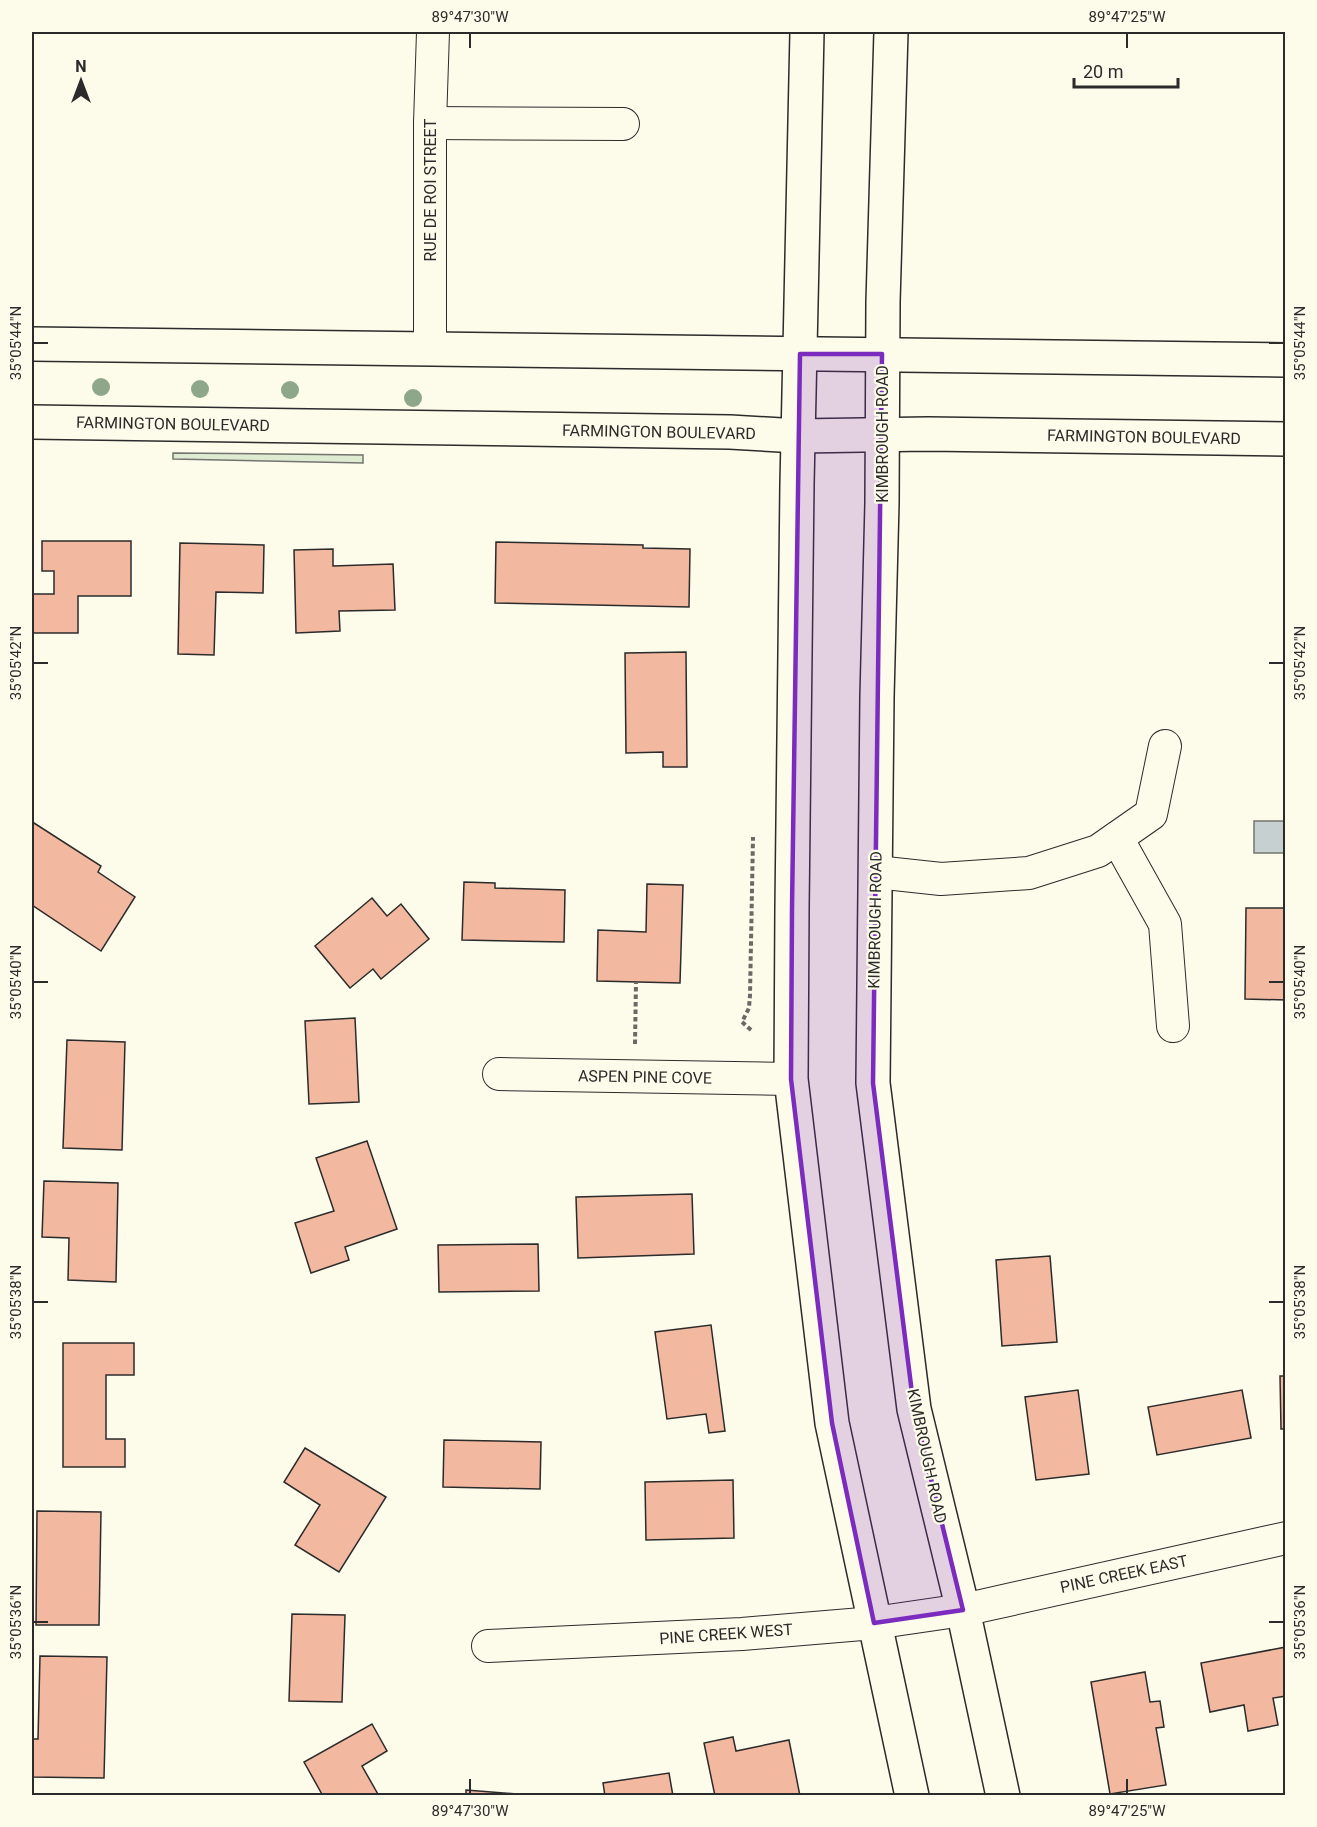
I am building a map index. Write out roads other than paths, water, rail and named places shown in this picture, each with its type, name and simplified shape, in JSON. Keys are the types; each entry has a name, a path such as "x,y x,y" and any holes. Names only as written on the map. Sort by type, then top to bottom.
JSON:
{"street":[{"name":"RUE DE ROI STREET","path":"430,349 430,123 433,32"},
{"path":"807,32 798,436 791,1079 832,1423 912,1796"},
{"name":"KIMBROUGH ROAD","path":"891,32 882,354 873,1083 914,1409 963,1610 1003,1796"},
{"path":"430,123 623,124"},
{"path":"32,344 1286,360"},
{"name":"FARMINGTON BOULEVARD","path":"32,422 706,432 798,436 1286,439"},
{"path":"876,872 941,879 1029,873 1098,852 1151,814 1166,746"},
{"path":"1117,838 1165,924 1173,1026"},
{"name":"ASPEN PINE COVE","path":"499,1074 791,1079"},
{"name":"PINE CREEK EAST","path":"963,1610 1286,1538"},
{"name":"PINE CREEK WEST","path":"488,1647 741,1634 874,1623 963,1610"}]}
